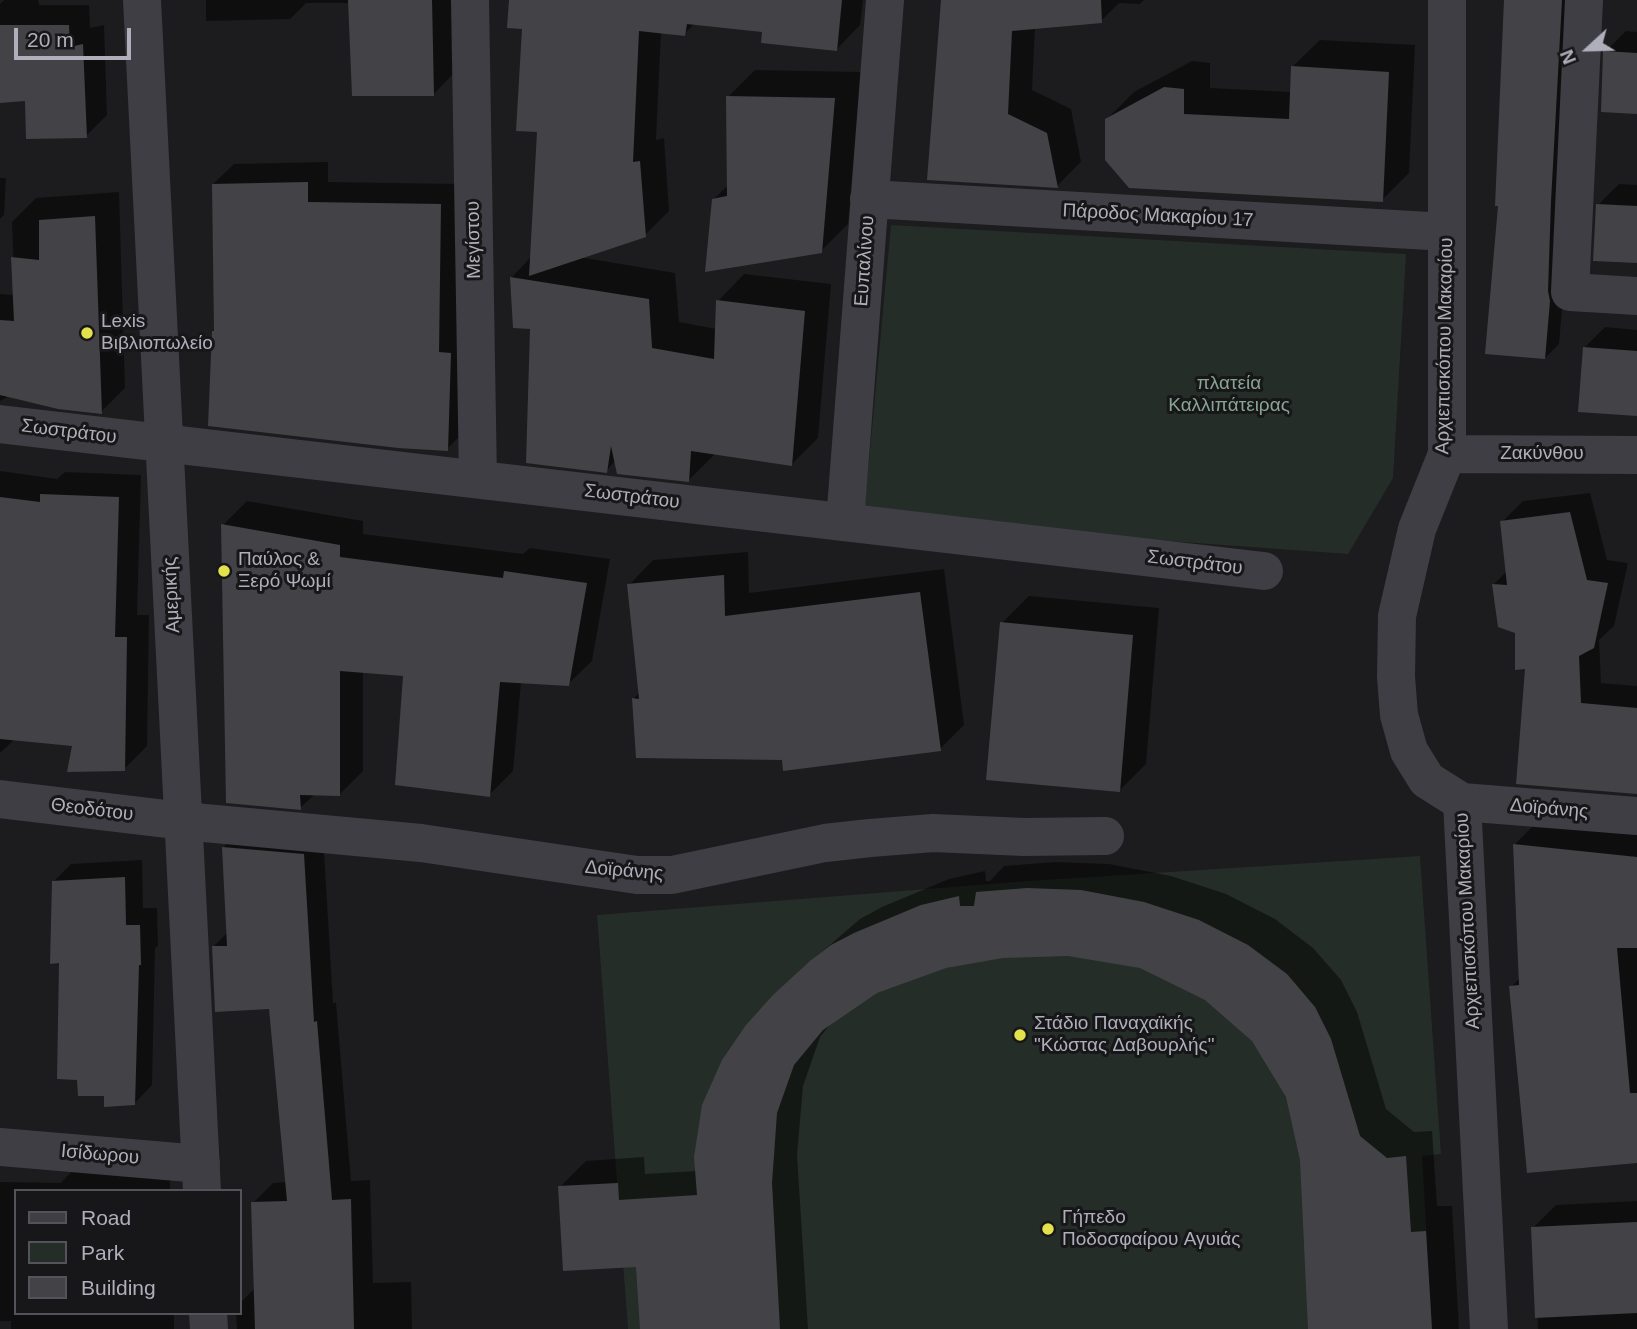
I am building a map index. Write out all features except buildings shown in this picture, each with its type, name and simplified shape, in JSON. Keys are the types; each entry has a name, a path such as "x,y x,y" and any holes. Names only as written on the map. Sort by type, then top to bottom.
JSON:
{"street":[{"name":"Αμερικής","path":"142,0 201,1177"},
{"name":"Μεγίστου","path":"470,0 478,479"},
{"name":"Ευπαλίνου","path":"845,522 884,0"},
{"name":"Αρχιεπισκόπου Μακαρίου","path":"1447,0 1447,454 1417,529 1397,616 1396,677 1399,715 1409,751 1427,780 1462,802 1489,1329"},
{"path":"1584,0 1570,292 1637,296"},
{"name":"Πάροδος Μακαρίου 17","path":"869,199 1447,232"},
{"name":"Σωστράτου","path":"0,424 1264,571"},
{"name":"Ζακύνθου","path":"1447,454 1637,455"},
{"name":"Θεοδότου","path":"0,799 183,821"},
{"name":"Δοϊράνης","path":"1462,802 1637,816"},
{"name":"Δοϊράνης","path":"183,821 421,843 637,875 672,875 825,843 870,838 933,833 1024,837 1105,836"},
{"name":"Ισίδωρου","path":"0,1147 201,1177"}],"green space":[{"name":"πλατεία Καλλιπάτειρας","path":"891,225 1406,254 1393,478 1348,554 1016,530 864,514"},
{"name":"Στάδιο Παναχαϊκής \"Κώστας Δαβουρλής\"","path":"1420,856 1441,1154 1422,1156 1432,1329 628,1329 597,915 1029,881"}],"place":[{"name":"Lexis Βιβλιοπωλείο","path":"87,333"},
{"name":"Παύλος & Ξερό Ψωμί","path":"224,571"},
{"name":"Στάδιο Παναχαϊκής \"Κώστας Δαβουρλής\"","path":"1020,1035"},
{"name":"Γήπεδο Ποδοσφαίρου Αγυιάς","path":"1048,1229"}]}
